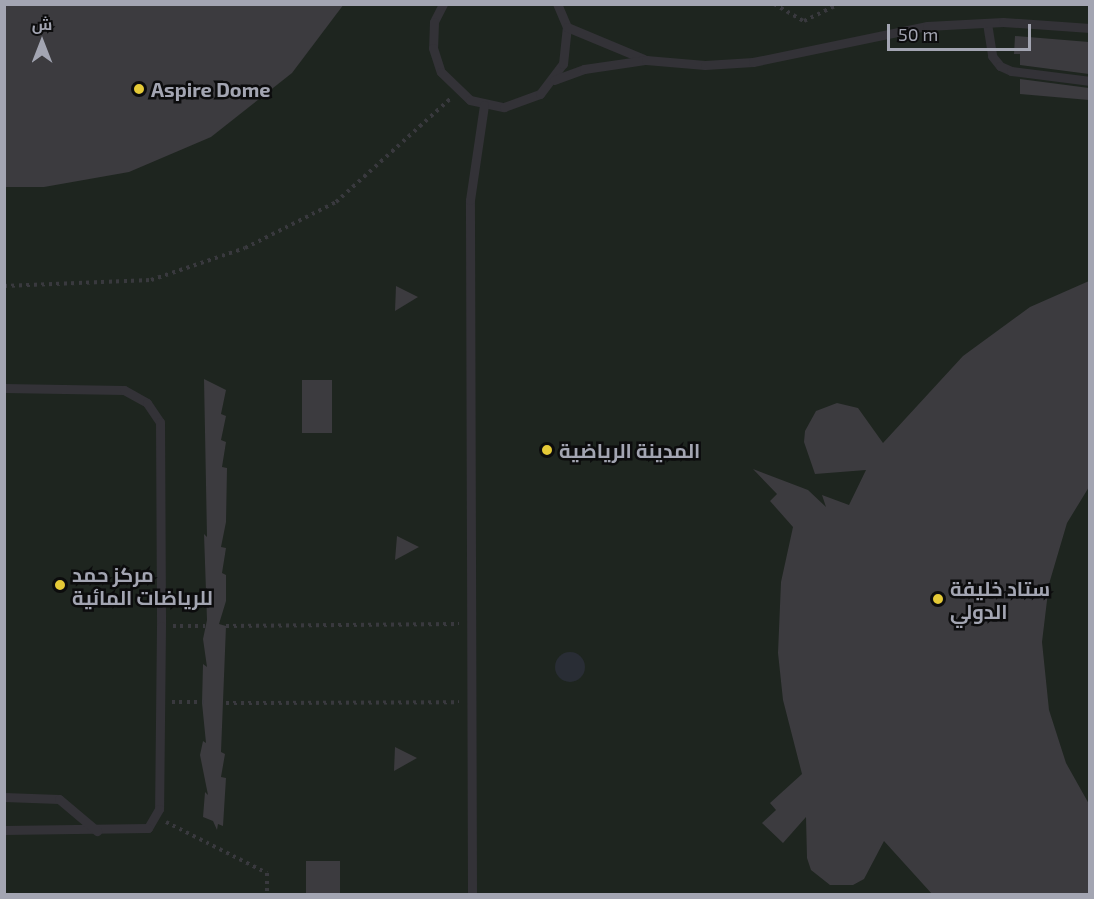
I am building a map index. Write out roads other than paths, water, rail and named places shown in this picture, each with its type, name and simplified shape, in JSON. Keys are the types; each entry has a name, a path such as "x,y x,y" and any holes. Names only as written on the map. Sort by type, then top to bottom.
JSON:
{"lane":[{"path":"443,4 435,22 433,48 441,72 458,92 484,105 523,103 554,80 584,69 646,60 705,65 753,62 927,26 987,23 1089,28"},
{"path":"554,80 568,46 567,27 557,4"},
{"path":"987,23 992,56 1000,66 1011,71 1089,81"},
{"path":"567,27 646,60"},
{"path":"472,894 470,200 484,105"},
{"path":"4,388 124,390 147,403 160,422 161,626 159,809 148,828 97,831 4,830"},
{"path":"4,796 59,799 97,831"}],"place":[{"name":"Aspire Dome","path":"139,89"},
{"name":"المدينة الرياضية","path":"547,450"},
{"name":"مركز حمد للرياضات المائية","path":"60,585"},
{"name":"ستاد خليفة الدولي","path":"938,599"}]}
